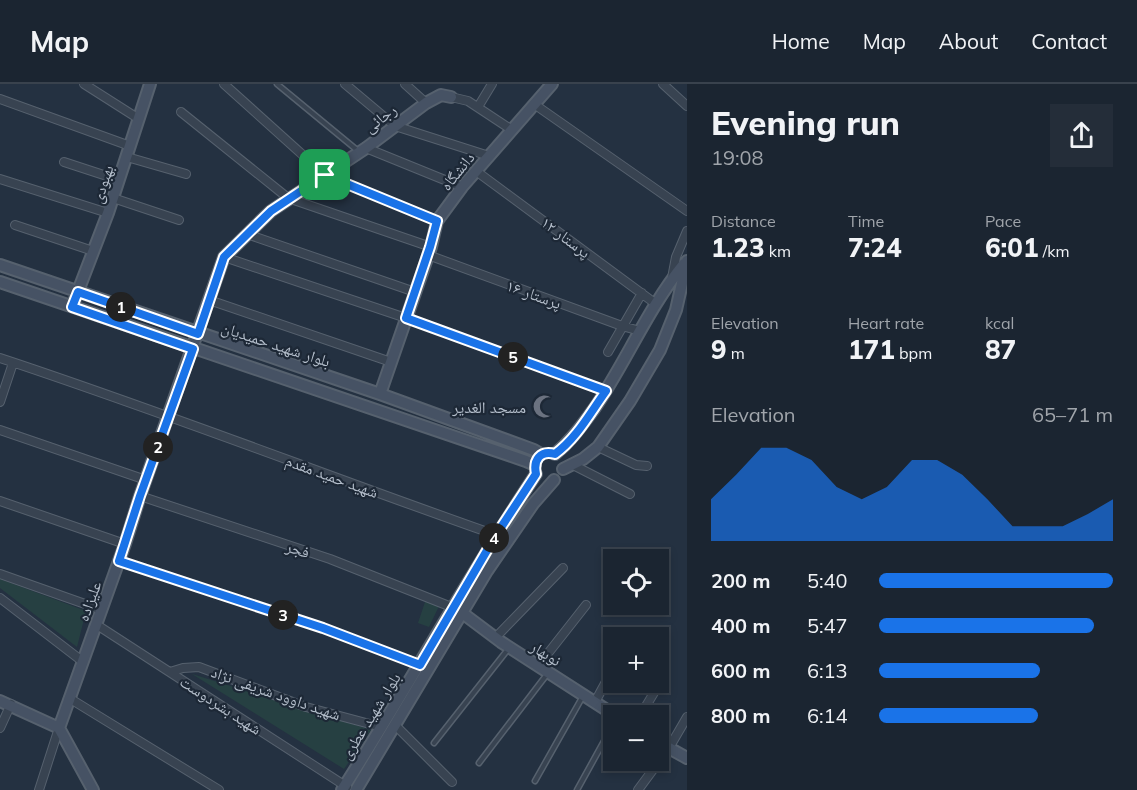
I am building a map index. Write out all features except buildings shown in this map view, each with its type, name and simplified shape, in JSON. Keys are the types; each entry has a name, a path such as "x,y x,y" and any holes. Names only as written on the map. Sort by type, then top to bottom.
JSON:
{"street":[{"path":"84,84 139,119"},
{"name":"بهبودی","path":"72,307 120,180 150,84"},
{"path":"224,84 325,175 437,221"},
{"path":"345,84 395,126 489,156"},
{"path":"405,84 426,103"},
{"path":"477,107 492,84"},
{"name":"دانشگاه","path":"380,394 437,221 462,187 552,84"},
{"path":"663,84 687,106"},
{"name":"رجائی","path":"193,349 224,257 247,234 288,198 363,150 426,103 441,95 452,97"},
{"path":"452,97 468,101 512,130"},
{"path":"0,99 130,146"},
{"path":"534,104 687,211"},
{"name":"پرستار ۱۶","path":"181,112 288,198 640,331"},
{"path":"363,150 462,187"},
{"path":"127,158 186,174"},
{"path":"64,162 120,180"},
{"name":"پرستار ۱۲","path":"476,171 656,304"},
{"path":"0,179 108,213"},
{"path":"113,198 179,220"},
{"path":"15,225 93,251"},
{"path":"672,279 676,257 687,231"},
{"path":"247,234 415,292"},
{"path":"224,257 406,318 606,391"},
{"path":"555,454 574,436 606,391 656,304 687,261"},
{"path":"630,494 568,467 555,454 541,454 536,469 543,479 554,480 568,467 598,447 630,401 660,350 676,310 687,261"},
{"name":"بلوار شهید حمیدیان","path":"0,265 380,394 541,454"},
{"name":"بلوار شهید حمیدیان","path":"0,282 526,460 536,469"},
{"path":"608,352 642,293"},
{"path":"209,300 391,362"},
{"name":"علیزاده","path":"59,728 193,349"},
{"name":"شهید حمید مقدم","path":"0,358 169,416 496,535"},
{"path":"0,402 13,363"},
{"path":"320,390 324,375"},
{"path":"0,430 146,480"},
{"path":"598,447 636,465 647,466"},
{"name":"بلوار شهید عطری","path":"349,789 395,725 496,535 536,469"},
{"name":"بلوار شهید عطری","path":"349,789 381,727 420,665 509,536 554,480"},
{"name":"فجر","path":"140,496 330,559 458,610"},
{"path":"0,501 125,544"},
{"path":"119,561 323,628 420,665"},
{"path":"495,638 563,568"},
{"path":"0,574 102,610"},
{"path":"0,598 82,661"},
{"path":"538,666 586,605"},
{"name":"نوبهار","path":"458,610 509,648 603,707"},
{"name":"شهید بشردوست","path":"97,625 349,789"},
{"name":"شهید داوود شریفی نژاد","path":"170,672 199,667 306,707 381,727"},
{"path":"595,702 603,687"},
{"path":"0,696 5,703 59,728 93,790"},
{"path":"69,698 219,790"},
{"path":"0,729 5,703"},
{"path":"669,739 687,717"},
{"path":"395,725 452,782"},
{"path":"39,790 59,728"},
{"path":"669,748 687,758"},
{"path":"638,790 649,771"}],"lane":[{"path":"277,84 363,150"},
{"path":"435,742 509,648"},
{"path":"479,763 549,673"},
{"path":"535,781 584,695"},
{"path":"577,790 603,743"}],"green space":[{"path":"0,579 86,611 77,647 0,588"},
{"path":"426,599 440,604 429,627 418,623"},
{"path":"192,674 371,730 344,769"}],"place":[{"name":"مسجد الغدیر","path":"544,407"}],"route":[{"path":"325,175 437,221 406,318 606,391 562,449 555,454 541,454 537,459 536,474 496,535 420,665 323,628 119,561 193,349 72,307 78,292 198,334 224,257 271,211 325,175"}]}
